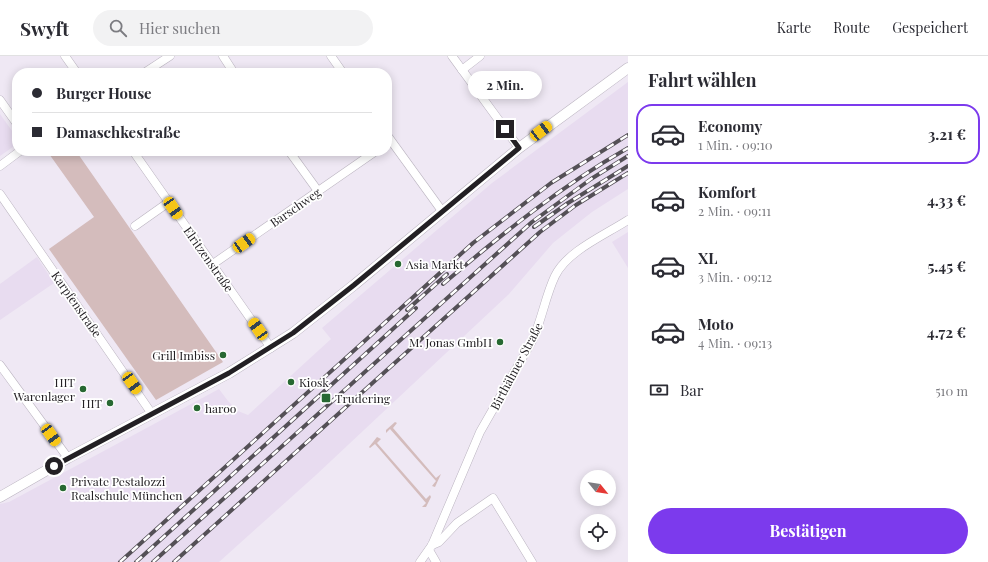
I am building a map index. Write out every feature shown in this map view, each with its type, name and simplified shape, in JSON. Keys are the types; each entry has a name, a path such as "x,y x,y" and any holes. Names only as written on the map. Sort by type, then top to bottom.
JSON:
{"street":[{"path":"65,56 73,68"},
{"path":"152,68 170,56"},
{"path":"222,56 230,68"},
{"path":"331,56 339,68"},
{"path":"452,56 519,148"},
{"path":"462,70 480,56"},
{"path":"0,497 68,458 229,373 271,348 354,285 519,148 628,68"},
{"path":"0,100 12,117"},
{"path":"392,145 442,211"},
{"path":"0,166 13,156"},
{"name":"Elritzenstraße","path":"137,156 271,348"},
{"path":"293,156 318,191"},
{"name":"Barschweg","path":"213,264 369,156"},
{"name":"Karpfenstraße","path":"0,194 152,414"},
{"path":"135,226 169,202"},
{"name":"Birthälmer Straße","path":"420,562 430,547 444,518 480,432 539,326 555,277 562,265 579,251 628,220"},
{"path":"0,365 68,458"},
{"name":"Birthälmer Straße","path":"430,547 439,542 457,523 493,498 532,562"},
{"path":"444,518 457,523"},
{"path":"430,547 436,562"}],"shaded area":[{"path":"628,82 628,189 592,212 553,243 509,294 316,475 219,562 0,562 0,504 9,502 219,389 238,411 248,415 331,339 322,328 492,183"},
{"path":"0,114 12,131 12,148 0,156"},
{"path":"51,156 79,156 223,362 156,400 49,249 94,217"},
{"path":"628,232 628,268 612,242"},
{"path":"37,257 54,283 0,320 0,284"},
{"path":"395,422 397,423 393,428 436,478 441,474 435,487 432,486 436,481 390,429 386,433 386,430"},
{"path":"377,437 381,439 377,443 426,499 430,495 431,497 426,507 422,507 426,503 375,444 370,448 369,447"}],"railway":[{"path":"120,562 473,243 551,183 628,135"},
{"path":"443,284 532,212 579,178 628,148"},
{"path":"153,562 532,222 591,179 628,156"},
{"path":"534,227 568,203 628,166"},
{"path":"174,562 540,232 576,205 628,173"},
{"path":"407,310 447,274"},
{"path":"136,562 416,308"}],"place":[{"name":"Asia Markt","path":"398,264"},
{"name":"M. Jonas GmbH","path":"500,342"},
{"name":"Grill Imbiss","path":"223,355"},
{"name":"Kiosk","path":"291,382"},
{"name":"HIT Warenlager","path":"83,389"},
{"name":"Trudering","path":"326,398"},
{"name":"HIT","path":"110,403"},
{"name":"haroo","path":"197,408"},
{"name":"Private Pestalozzi Realschule München","path":"63,488"}],"route":[{"path":"54,466 229,373 293,333 354,285 519,148 505,129"}]}
